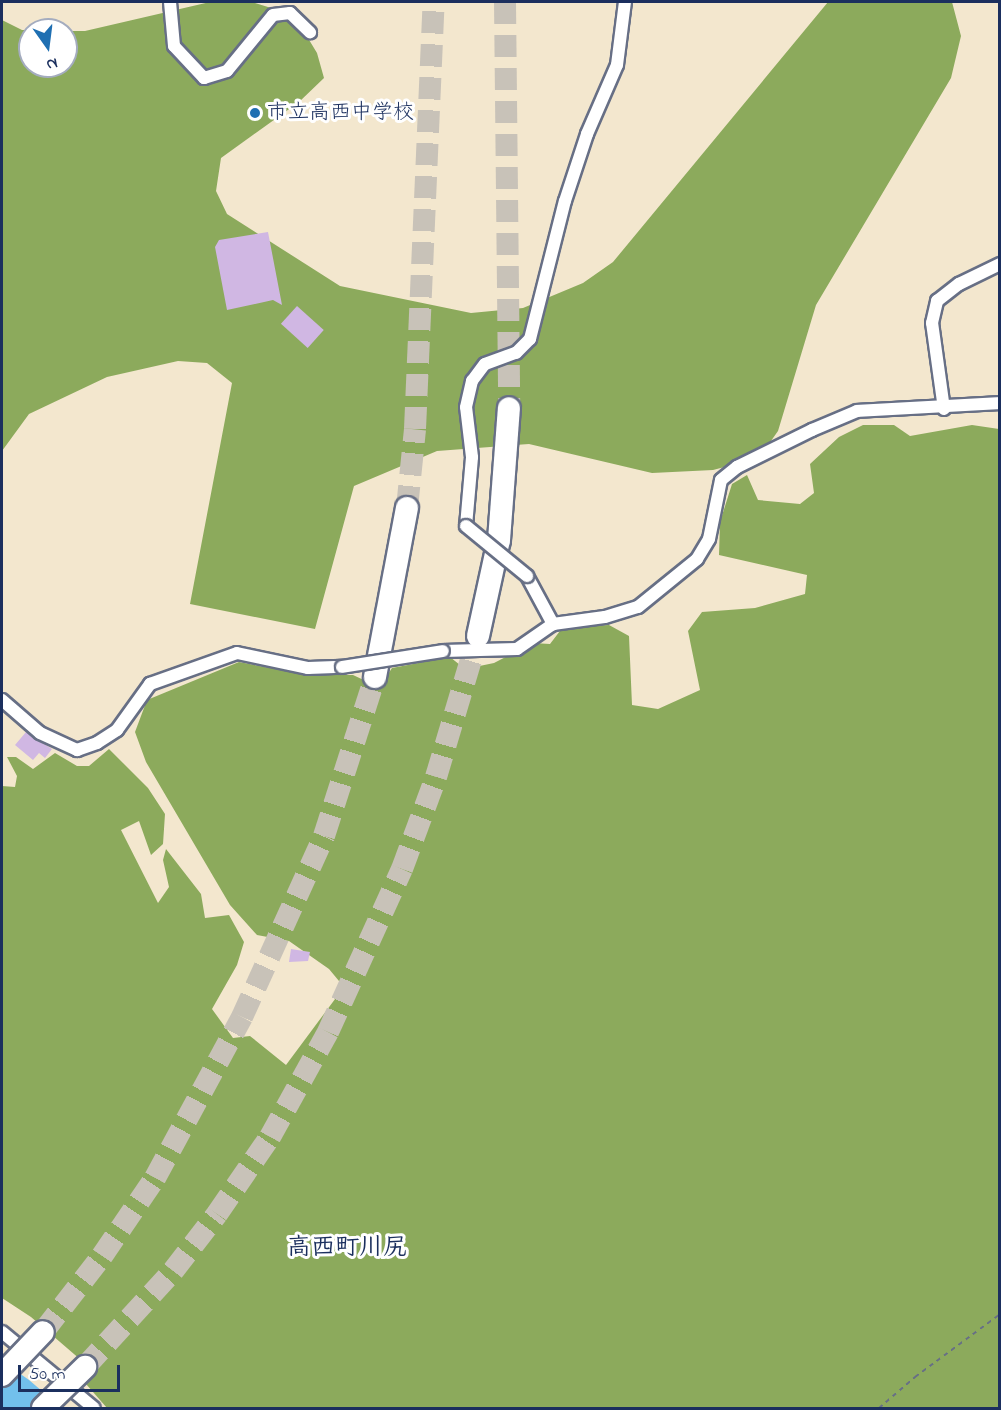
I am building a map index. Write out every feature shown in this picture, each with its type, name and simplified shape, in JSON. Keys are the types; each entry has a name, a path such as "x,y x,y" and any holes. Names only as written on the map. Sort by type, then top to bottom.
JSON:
{"highway":[{"path":"478,636 499,540 509,408"},
{"path":"375,677 407,508"},
{"path":"2,1375 42,1332"},
{"path":"43,1408 86,1367"}],"street":[{"path":"170,2 174,46 204,78 227,71 273,15 290,13 310,32"},
{"path":"554,624 527,576 466,525 472,457 466,407 472,381 485,364 516,353 531,339 565,201 586,134 617,65 625,2"},
{"path":"944,409 932,323 937,301 959,284 999,264"},
{"path":"2,700 40,733 77,750 98,743 117,730 150,684 237,653 308,668 342,667 442,651 517,649 554,624 605,617 638,607 697,559 709,539 721,480 737,467 857,411 944,409 999,403"},
{"path":"2,1332 94,1408"}],"path":[{"path":"879,1408 915,1377 999,1314"}],"green space":[{"path":"210,2 255,3 294,15 317,53 324,78 299,102 221,158 216,191 227,214 340,286 471,313 523,308 583,283 613,262 828,2 952,2 961,36 951,78 816,305 778,431 759,458 713,470 652,473 529,444 437,451 354,486 315,629 190,604 232,383 207,363 178,361 107,377 29,414 2,451 2,20 18,28 18,78 78,78 78,31"},
{"path":"863,425 894,425 910,436 972,425 999,429 999,1408 107,1408 86,1384 96,1373 31,1317 2,1298 2,786 15,787 17,776 7,757 16,757 33,769 55,753 77,766 89,766 109,749 148,788 165,814 163,844 151,855 139,821 121,830 158,903 169,887 163,860 166,849 201,894 205,918 229,915 244,942 237,965 212,1009 233,1038 250,1036 286,1065 344,987 329,969 289,941 257,935 230,905 146,762 135,732 147,700 239,662 306,675 353,675 368,682 383,682 392,668 450,657 465,669 494,663 533,643 550,644 563,627 609,625 629,636 632,705 658,709 700,690 688,631 702,612 755,608 805,594 807,575 719,555 720,522 732,484 747,475 758,500 800,504 814,493 810,464 839,437"}],"water":[{"path":"2,1361 29,1380 62,1408 2,1408"}],"building":[{"path":"268,232 282,305 273,300 227,310 215,247 219,240"},
{"path":"297,306 324,330 308,348 281,324"},
{"path":"26,732 52,749 45,758 39,753 33,760 15,745"},
{"path":"291,949 310,952 308,961 289,962"}],"tunnel":[{"path":"407,508 415,429 434,2"},
{"path":"505,2 509,408"},
{"path":"85,1367 173,1271 217,1214 270,1137 328,1032 402,869 436,777 478,636"},
{"path":"43,1332 102,1256 155,1178 242,1017 324,836 375,677"}],"place":[{"name":"市立高西中学校","path":"255,113"}],"district":[{"name":"高西町川尻","path":"347,1249"}]}
